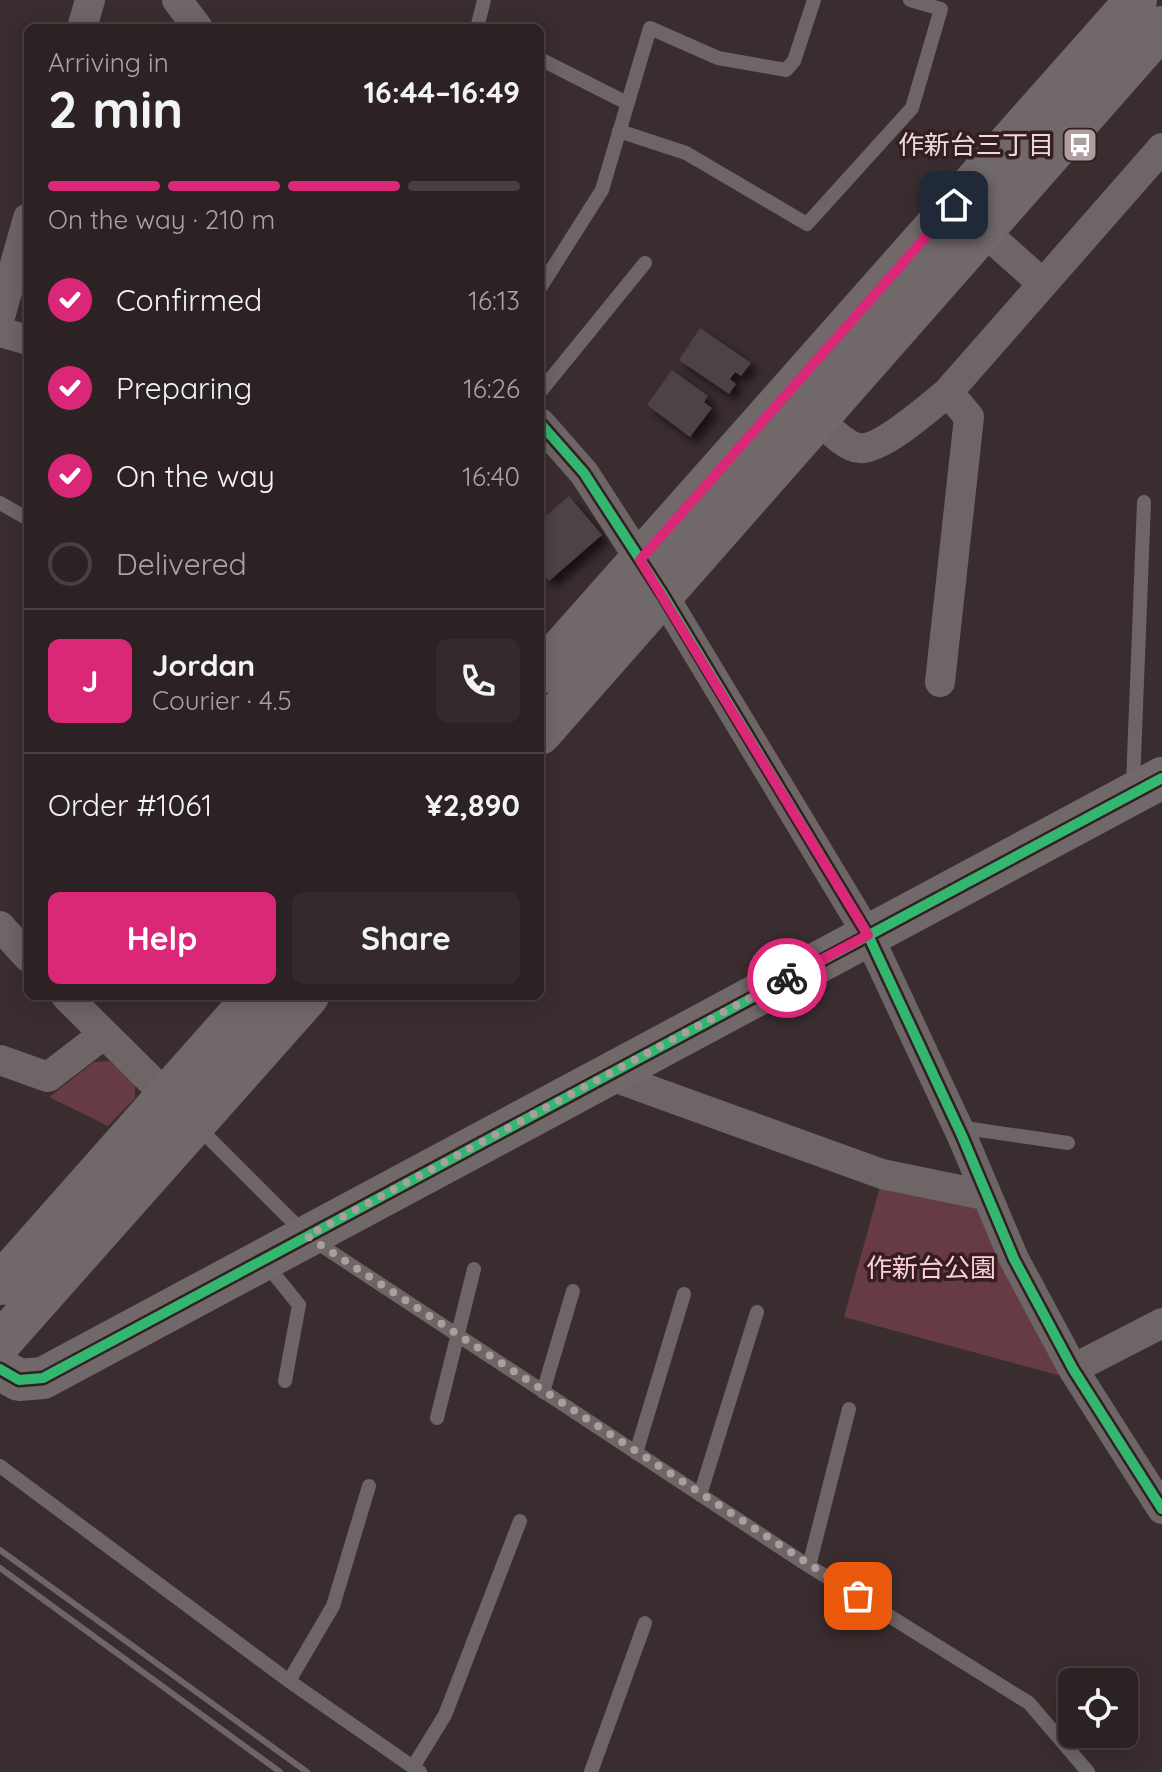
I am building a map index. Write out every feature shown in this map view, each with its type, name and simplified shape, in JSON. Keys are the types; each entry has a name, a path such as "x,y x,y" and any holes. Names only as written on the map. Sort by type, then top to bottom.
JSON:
{"street":[{"path":"83,24 90,0"},
{"path":"177,0 195,24"},
{"path":"544,729 818,419 1136,0"},
{"path":"544,668 640,560 969,218 1162,27"},
{"path":"818,419 849,445 868,448 906,425 948,392 1162,148"},
{"path":"969,218 1042,283"},
{"path":"0,317 24,232"},
{"path":"0,332 24,339"},
{"path":"940,682 969,417 948,392"},
{"path":"544,428 584,473 663,595 868,935 958,1127 984,1195 1014,1259 1073,1369 1162,1509"},
{"path":"0,1369 16,1379 43,1378 1148,786"},
{"path":"0,926 24,953"},
{"path":"70,1000 181,1110"},
{"path":"0,1343 181,1110 252,1000"},
{"path":"0,1284 181,1110 304,1000"},
{"path":"0,1060 48,1077 104,1034"},
{"path":"608,1075 882,1174 984,1195"},
{"path":"1073,1369 1162,1323"}],"lane":[{"path":"478,24 484,0"},
{"path":"544,282 602,190 650,28 718,58 786,70 794,61 814,0"},
{"path":"619,131 686,153 807,224 912,108 941,9 910,0"},
{"path":"544,61 627,103"},
{"path":"544,387 645,263"},
{"path":"1144,502 1148,786"},
{"path":"0,503 24,517"},
{"path":"181,1110 307,1236 809,1566 1029,1703 1088,1772"},
{"path":"958,1127 1068,1143"},
{"path":"263,1260 299,1305 285,1381"},
{"path":"437,1418 474,1269"},
{"path":"543,1392 573,1291"},
{"path":"636,1453 684,1294"},
{"path":"700,1495 757,1312"},
{"path":"809,1566 849,1409"},
{"path":"0,1466 289,1681 417,1769 445,1715 520,1521"},
{"path":"289,1681 333,1606 369,1486"},
{"path":"591,1772 645,1623"}],"green space":[{"path":"109,1061 135,1080 135,1098 108,1126 49,1097 94,1062"},
{"name":"作新台公園","path":"881,1183 973,1205 983,1213 1065,1377 844,1317"}],"building":[{"path":"700,328 751,363 741,376 735,372 730,379 736,384 729,394 679,360"},
{"path":"672,370 708,396 704,402 712,408 690,437 647,405"},
{"path":"569,496 602,535 549,581 544,575 544,518"}],"railway":[{"path":"0,1550 307,1772"},
{"path":"0,1568 280,1772"}],"cycle path":[{"path":"544,428 584,473 663,595 868,935 962,1136 1014,1259 1073,1369 1162,1509"},
{"path":"0,1369 19,1380 43,1378 1162,778"}],"way so far":[{"path":"787,978 307,1236 858,1596"}],"place":[{"name":"作新台三丁目","path":"1080,145"}],"route":[{"path":"787,978 868,935 640,560 954,205"}]}
